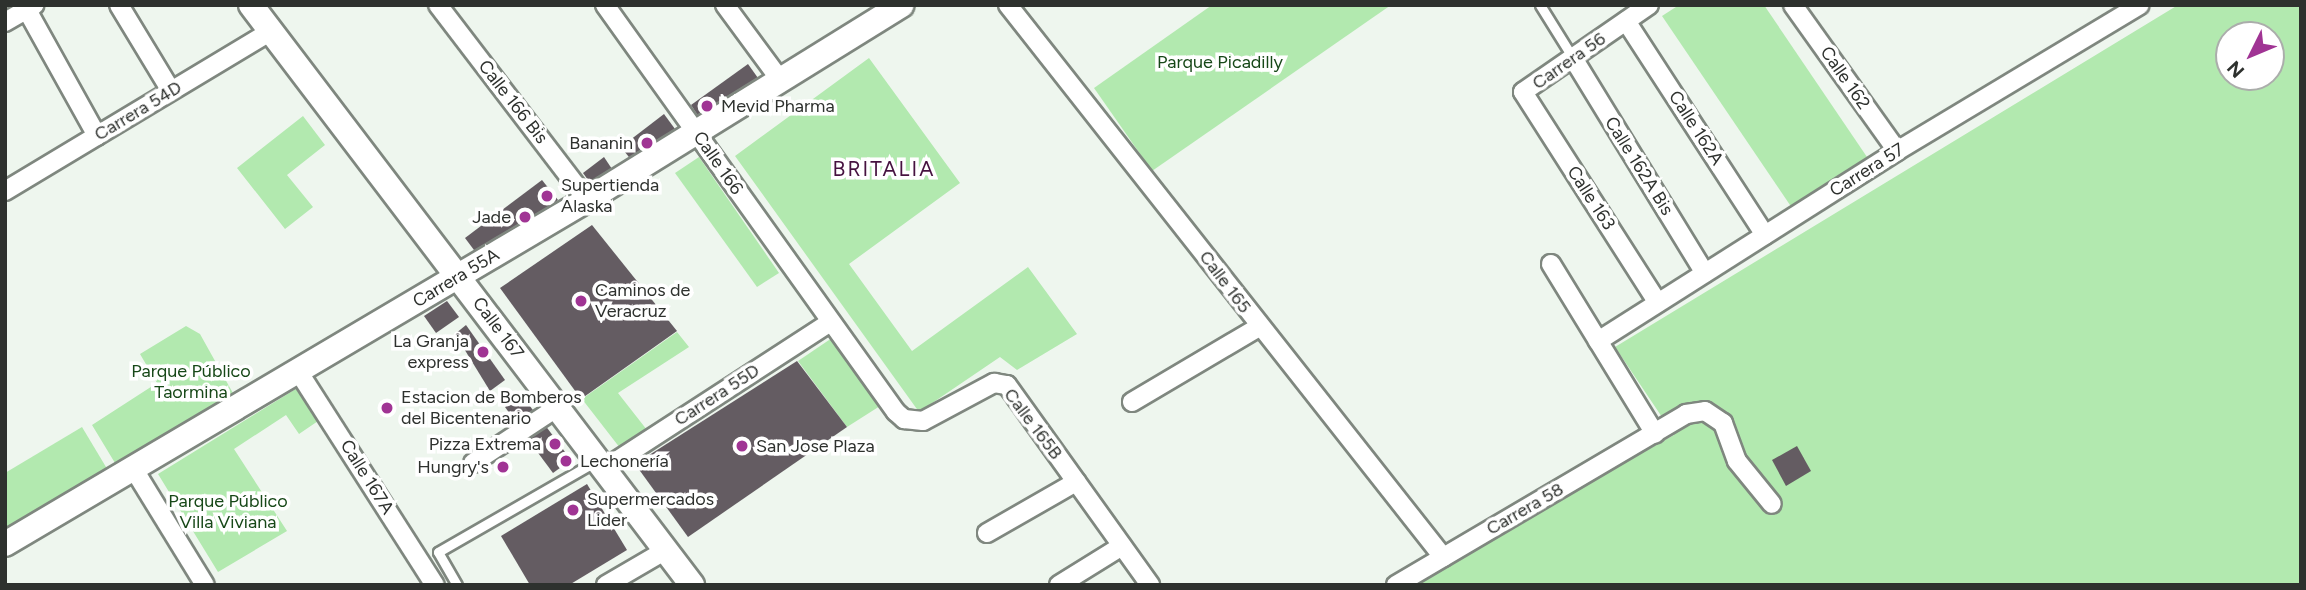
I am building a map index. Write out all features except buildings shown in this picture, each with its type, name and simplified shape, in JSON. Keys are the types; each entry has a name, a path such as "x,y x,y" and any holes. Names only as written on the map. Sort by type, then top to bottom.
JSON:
{"street":[{"path":"119,5 171,91"},
{"name":"Calle 167","path":"251,5 692,585"},
{"name":"Calle 166 Bis","path":"438,5 587,200"},
{"name":"Calle 166","path":"605,5 830,322"},
{"path":"725,5 781,81"},
{"name":"Carrera 55A","path":"5,544 697,134 902,5"},
{"name":"Calle 165","path":"1008,5 1259,327 1443,557"},
{"name":"Carrera 56","path":"1523,92 1649,5"},
{"name":"Calle 162","path":"1793,5 1897,151"},
{"name":"Carrera 57","path":"1598,341 1897,151 2140,5"},
{"path":"5,22 31,8 97,136"},
{"name":"Calle 162A","path":"1626,21 1765,235"},
{"name":"Carrera 54D","path":"5,191 271,31"},
{"name":"Calle 162A Bis","path":"1573,58 1705,273"},
{"name":"Calle 163","path":"1523,92 1658,303"},
{"path":"1551,264 1655,434"},
{"name":"Carrera 55D","path":"601,464 830,322"},
{"name":"Calle 165B","path":"830,322 904,419 923,421 994,383 1007,385 1150,585"},
{"path":"1132,402 1259,327"},
{"name":"Calle 167A","path":"298,371 435,585"},
{"path":"473,463 558,407"},
{"name":"Carrera 58","path":"1396,585 1686,414 1705,411 1723,423 1737,461 1772,504"},
{"path":"133,468 205,585"},
{"path":"987,533 1076,482"},
{"path":"1059,585 1122,546"},
{"path":"606,585 666,550"}],"lane":[{"path":"1540,5 1573,58"},
{"path":"457,585 438,552 601,464"}],"green space":[{"name":"Parque Picadilly","path":"1212,5 1391,5 1152,171 1094,88"},
{"path":"1679,5 1764,5 1867,157 1792,208 1662,16"},
{"path":"2178,5 2301,5 2301,585 1405,585 1674,435 1615,347"},
{"path":"869,58 960,183 849,264 912,351 1028,267 1077,334 1017,370 1000,357 919,412 735,156"},
{"path":"303,116 325,145 287,175 313,207 285,229 237,168"},
{"path":"699,157 779,273 757,287 675,173"},
{"name":"Parque Público Taormina","path":"186,326 200,334 234,395 115,463 92,425 157,383 140,354"},
{"path":"677,332 689,347 618,393 647,430 620,448 582,399"},
{"path":"832,338 880,406 847,427 798,361"},
{"name":"Parque Público Villa Viviana","path":"299,387 321,419 299,434 286,415 234,449 287,531 218,572 158,474"},
{"path":"82,427 109,472 5,533 5,473"}],"place":[{"name":"Mevid Pharma","path":"707,106"},
{"name":"Bananin","path":"647,143"},
{"name":"Supertienda Alaska","path":"547,196"},
{"name":"Jade","path":"525,217"},
{"name":"Caminos de Veracruz","path":"581,301"},
{"name":"La Granja express","path":"483,352"},
{"name":"Estacion de Bomberos del Bicentenario","path":"387,408"},
{"name":"Pizza Extrema","path":"555,444"},
{"name":"San Jose Plaza","path":"742,446"},
{"name":"Lechonería","path":"566,461"},
{"name":"Hungry's","path":"503,467"},
{"name":"Supermercados Lider","path":"573,510"}],"district":[{"name":"BRITALIA","path":"884,169"}]}
